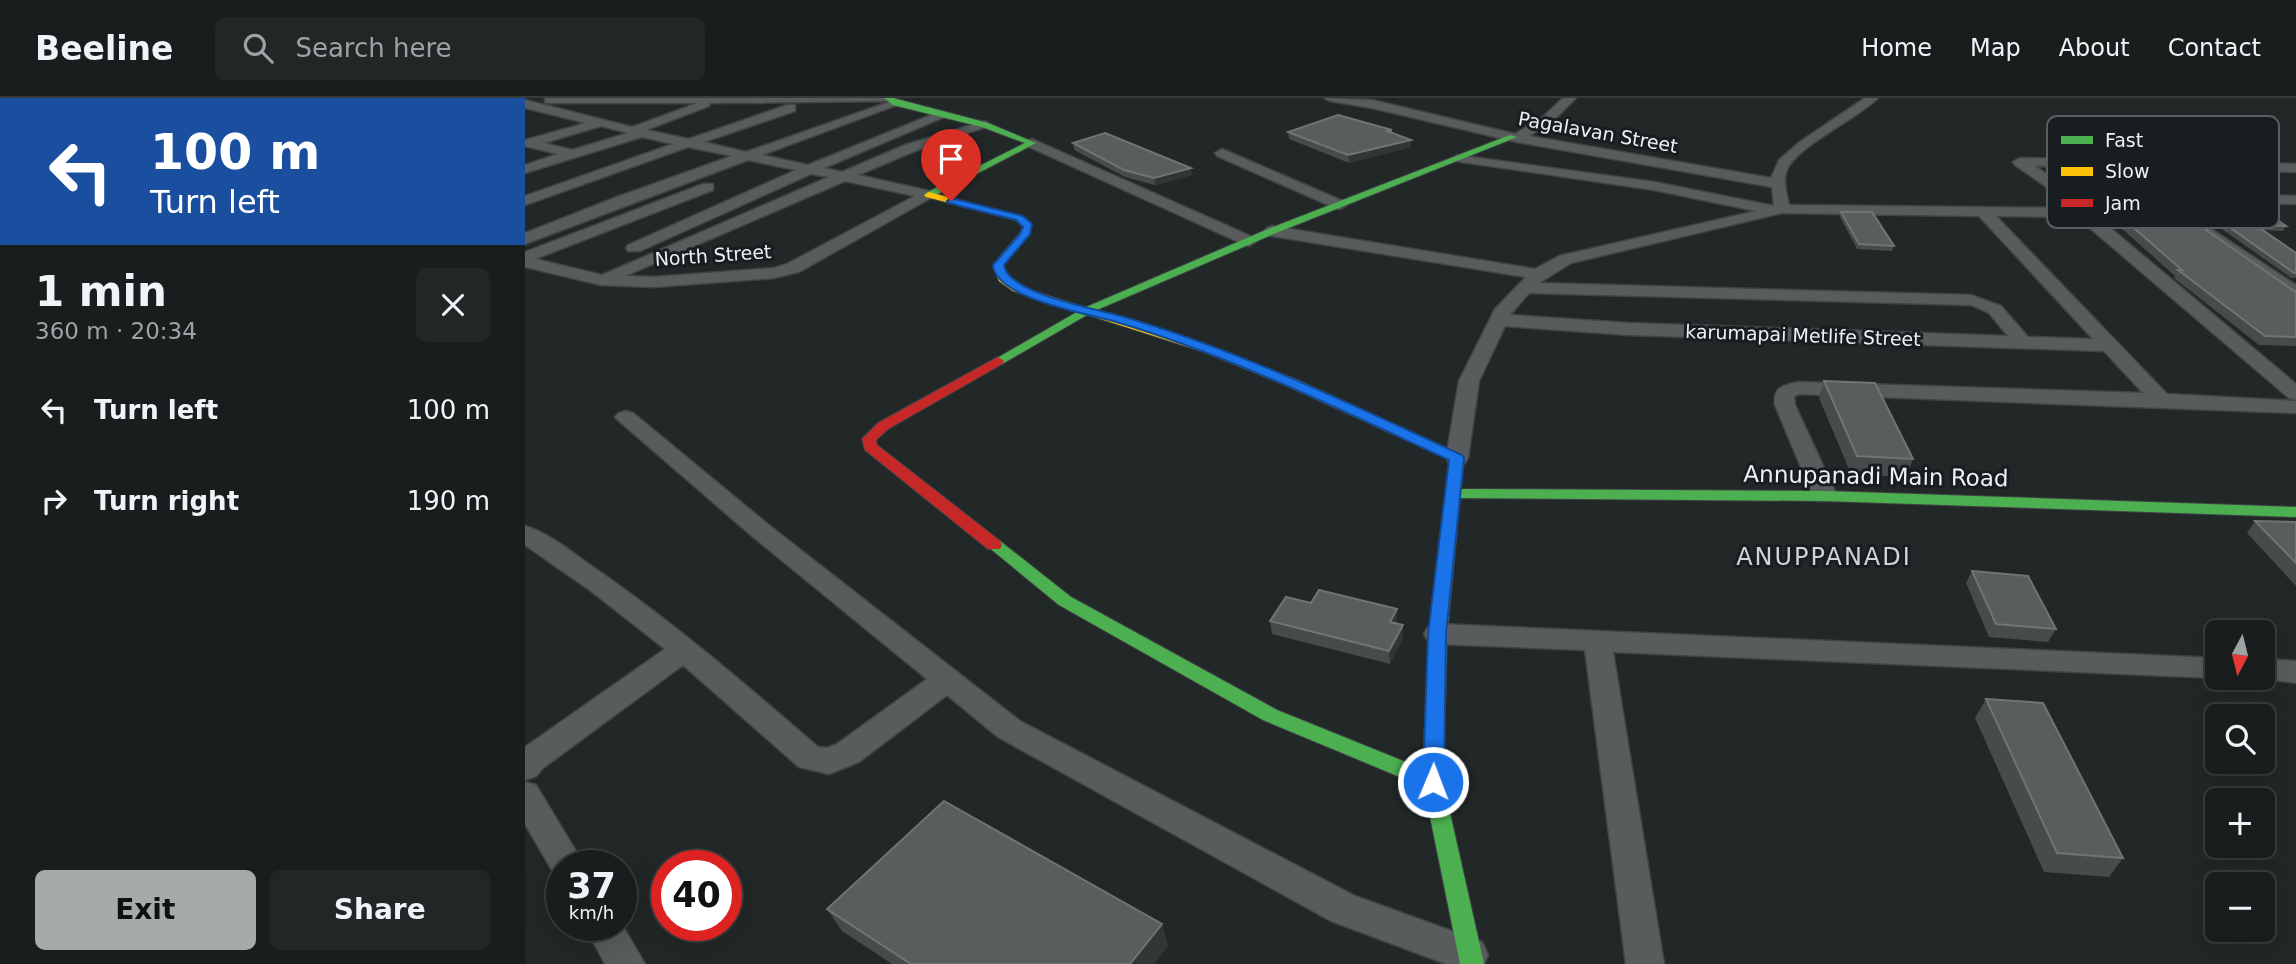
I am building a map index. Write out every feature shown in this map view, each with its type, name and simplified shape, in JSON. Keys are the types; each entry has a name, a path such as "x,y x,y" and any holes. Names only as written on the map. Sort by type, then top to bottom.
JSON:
{"street":[{"path":"544,98 525,104 583,99 892,100 985,125 1032,143 1249,241"},
{"name":"Pagalavan Street","path":"1330,98 1374,101 1515,137 1779,184"},
{"path":"1433,782 1270,715 1065,601 870,447 869,439 883,426 1088,310 1272,231 1515,137 1549,119 1570,98"},
{"path":"1777,209 1779,169 1785,160 1827,129 1856,112 1872,98"},
{"path":"525,169 638,132 716,99"},
{"path":"525,201 771,113 785,111 806,99"},
{"path":"525,239 622,200 748,156 892,100"},
{"path":"527,106 929,195 1019,218 1028,226 1025,234 998,265 999,274 1008,283 1027,293 1150,328 1295,383 1457,458"},
{"path":"882,123 919,108"},
{"path":"537,120 561,112"},
{"path":"623,253 810,169 945,114"},
{"path":"527,142 601,122"},
{"path":"600,272 910,148 985,125"},
{"path":"527,142 573,154"},
{"path":"929,195 1032,143"},
{"path":"525,260 778,162 808,153"},
{"path":"1222,153 1340,205"},
{"path":"1462,158 1777,209 2047,213"},
{"path":"2047,162 2020,162 2047,181"},
{"name":"North Street","path":"525,260 573,275 600,272 654,282 774,274 801,264 929,195"},
{"path":"1471,959 1433,782 1437,634 1457,458 1469,381 1504,309 1538,274 1565,259 1777,209"},
{"path":"1984,213 2161,400"},
{"path":"2099,228 2296,394"},
{"path":"2205,228 2296,293"},
{"path":"1272,231 1538,274"},
{"path":"1524,288 1971,300 1992,304 2022,342"},
{"name":"karumapai Metlife Street","path":"1499,320 1629,329 2108,345"},
{"path":"1825,496 1785,405 1784,393 1798,388 2296,407"},
{"path":"626,417 1009,729 1344,909 1471,959"},
{"name":"Annupanadi Main Road","path":"1455,493 1825,496 2296,512"},
{"path":"525,534 576,566 685,649 810,758 829,761 848,753 947,680"},
{"path":"1437,634 2205,667"},
{"path":"1598,642 1645,964"},
{"path":"525,767 532,759 685,649"},
{"path":"2275,671 2296,672"},
{"path":"525,795 558,850"},
{"path":"612,941 626,964"}],"building":[{"path":"1338,115 1392,130 1387,131 1411,140 1348,155 1288,132"},
{"path":"1105,133 1191,168 1154,178 1124,170 1073,143"},
{"path":"1841,212 1872,212 1894,246 1859,244"},
{"path":"2134,228 2204,228 2296,291 2296,337 2265,336 2178,270 2182,270"},
{"path":"2231,228 2260,228 2296,253 2294,273"},
{"path":"1824,381 1875,383 1913,459 1857,456"},
{"path":"2255,521 2296,522 2296,563"},
{"path":"1972,571 2028,576 2056,629 1996,624"},
{"path":"1319,590 1397,609 1390,622 1403,625 1389,651 1270,621 1286,597 1311,603"},
{"path":"1986,699 2043,703 2123,858 2057,853"},
{"path":"944,801 1162,924 1130,964 911,964 827,909"}],"traffic: fast":[{"path":"888,98 896,103 985,125 1032,143 929,195"},
{"path":"998,361 1088,310 1272,231 1513,137"},
{"path":"1208,349 1290,382 1457,458 1438,634 1433,782 1472,964"},
{"path":"1455,493 1825,496 2296,512"},
{"path":"994,545 1065,601 1270,715 1433,782"}],"traffic: slow":[{"path":"929,195 1019,218 1028,226 1025,234 998,265 1003,279 1017,289 1208,349"}],"traffic: jam":[{"path":"994,545 870,447 869,439 883,426 998,361"}],"district":[{"name":"ANUPPANADI","path":"1824,557"}],"route":[{"path":"951,201 1019,218 1028,226 1025,234 998,265 999,274 1008,283 1027,293 1150,328 1234,359 1295,383 1457,458 1437,634 1433,782"}]}
